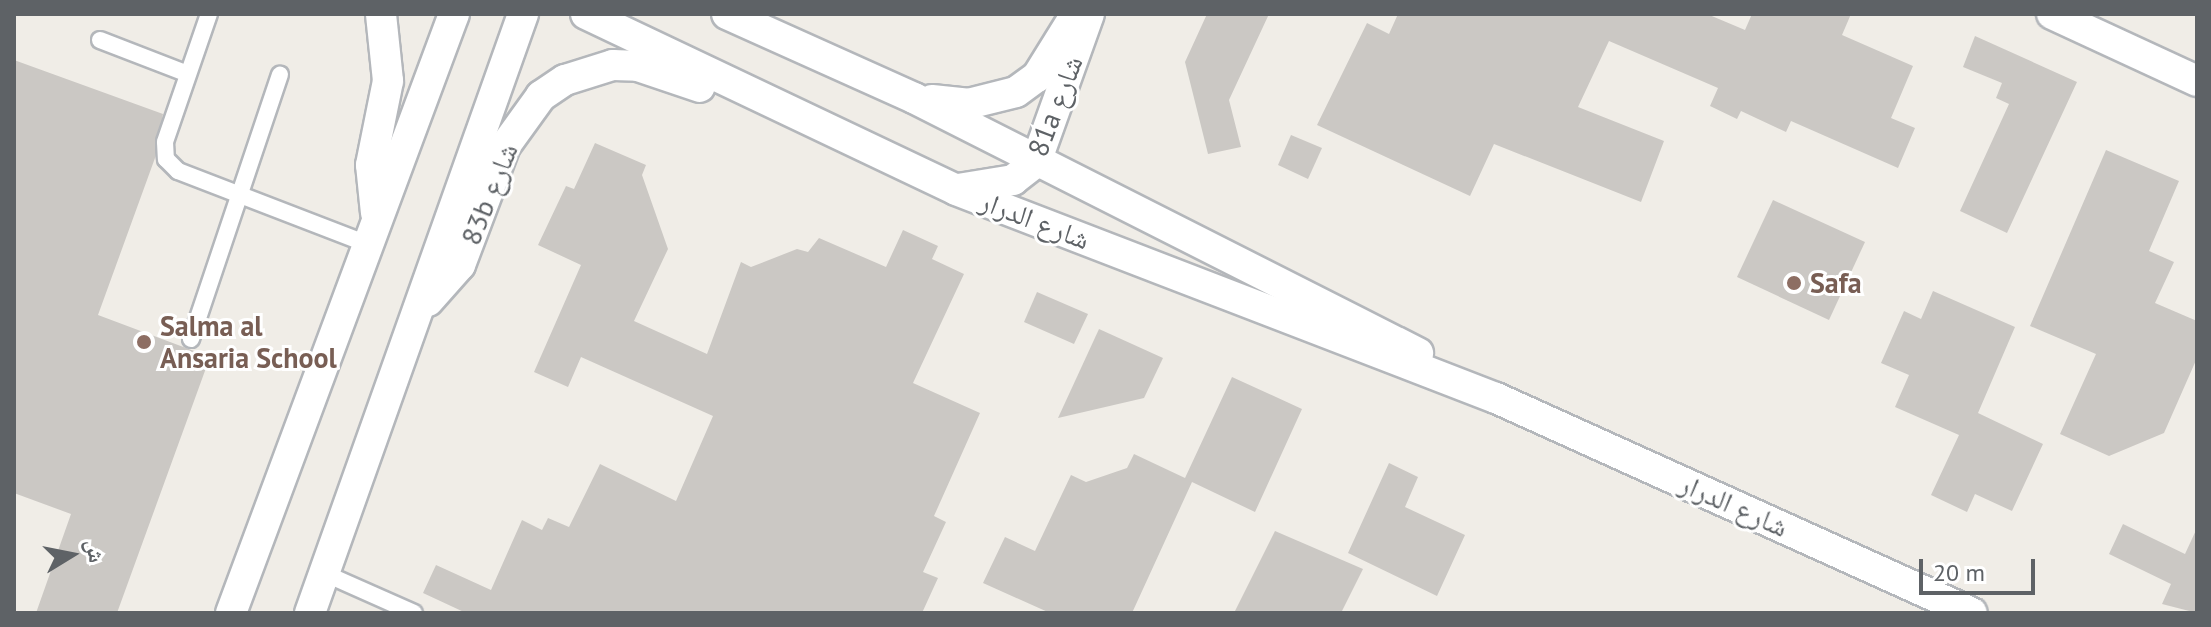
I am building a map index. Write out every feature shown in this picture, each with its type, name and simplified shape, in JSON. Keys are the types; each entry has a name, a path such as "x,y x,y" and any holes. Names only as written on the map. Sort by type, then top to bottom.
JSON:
{"street":[{"path":"372,231 371,165 388,81 381,14"},
{"path":"231,613 454,14"},
{"name":"83b شارع","path":"310,613 523,14"},
{"name":"شارع الدرار","path":"586,14 956,190 1496,398 1972,613"},
{"name":"شارع الدرار","path":"727,14 914,98 1361,323 1496,398"},
{"name":"81a شارع","path":"914,98 968,104 1016,92 1037,77 1076,14"},
{"name":"81a شارع","path":"956,190 1013,180 1036,162 1089,14"},
{"path":"2052,14 2197,81"},
{"name":"83b شارع","path":"420,307 460,265 505,146 522,117 565,80 613,65 638,66 736,102 790,109"}],"lane":[{"path":"209,14 165,142 166,159 178,171 242,195 372,231"},
{"path":"100,40 188,74"},
{"path":"191,339 280,75"},
{"path":"326,574 414,613"}],"building":[{"path":"1207,14 1269,14 1229,100 1241,147 1208,154 1185,62"},
{"path":"1398,14 1707,14 1745,30 1752,14 1851,14 1842,35 1913,66 1891,118 1915,128 1898,168 1791,121 1786,132 1741,111 1737,119 1710,106 1718,88 1609,41 1578,107 1664,141 1641,202 1494,144 1470,196 1317,125 1367,23 1389,34"},
{"path":"1975,36 2077,82 2007,233 1960,211 2009,104 1996,98 2002,83 1963,67"},
{"path":"14,60 163,114 155,158 98,315 210,357 117,613 36,613 71,514 14,493"},
{"path":"1291,135 1322,148 1308,179 1278,165"},
{"path":"595,143 646,165 642,175 668,249 634,321 707,354 741,262 751,267 797,249 808,252 819,238 886,267 903,230 938,246 932,259 964,274 913,383 980,413 934,516 946,522 923,572 938,578 922,613 466,613 423,593 436,565 491,590 522,520 542,530 548,518 569,527 600,464 676,501 713,416 581,357 568,387 534,372 581,265 538,245 566,186 574,189"},
{"path":"2106,150 2179,181 2149,251 2174,262 2155,303 2197,321 2197,358 2164,433 2109,456 2060,434 2096,354 2030,326"},
{"path":"1773,200 1865,242 1829,320 1737,277"},
{"path":"1933,291 2015,327 1978,413 2043,444 2012,511 1975,494 1967,512 1931,495 1959,435 1895,407 1909,375 1881,363 1904,311 1921,319"},
{"path":"1037,292 1088,314 1074,344 1024,322"},
{"path":"1099,329 1163,358 1144,398 1058,418"},
{"path":"1232,377 1302,409 1255,512 1192,482 1132,613 1050,613 983,583 1005,537 1035,551 1071,475 1086,482 1127,468 1134,454 1185,478"},
{"path":"1389,463 1418,477 1405,507 1465,535 1437,596 1348,553"},
{"path":"2123,524 2185,554 2197,528 2197,613 2162,604 2171,584 2109,554"},
{"path":"1275,531 1363,569 1341,613 1234,613"}],"place":[{"name":"Safa","path":"1794,283"},
{"name":"Salma al Ansaria School","path":"144,342"}]}
